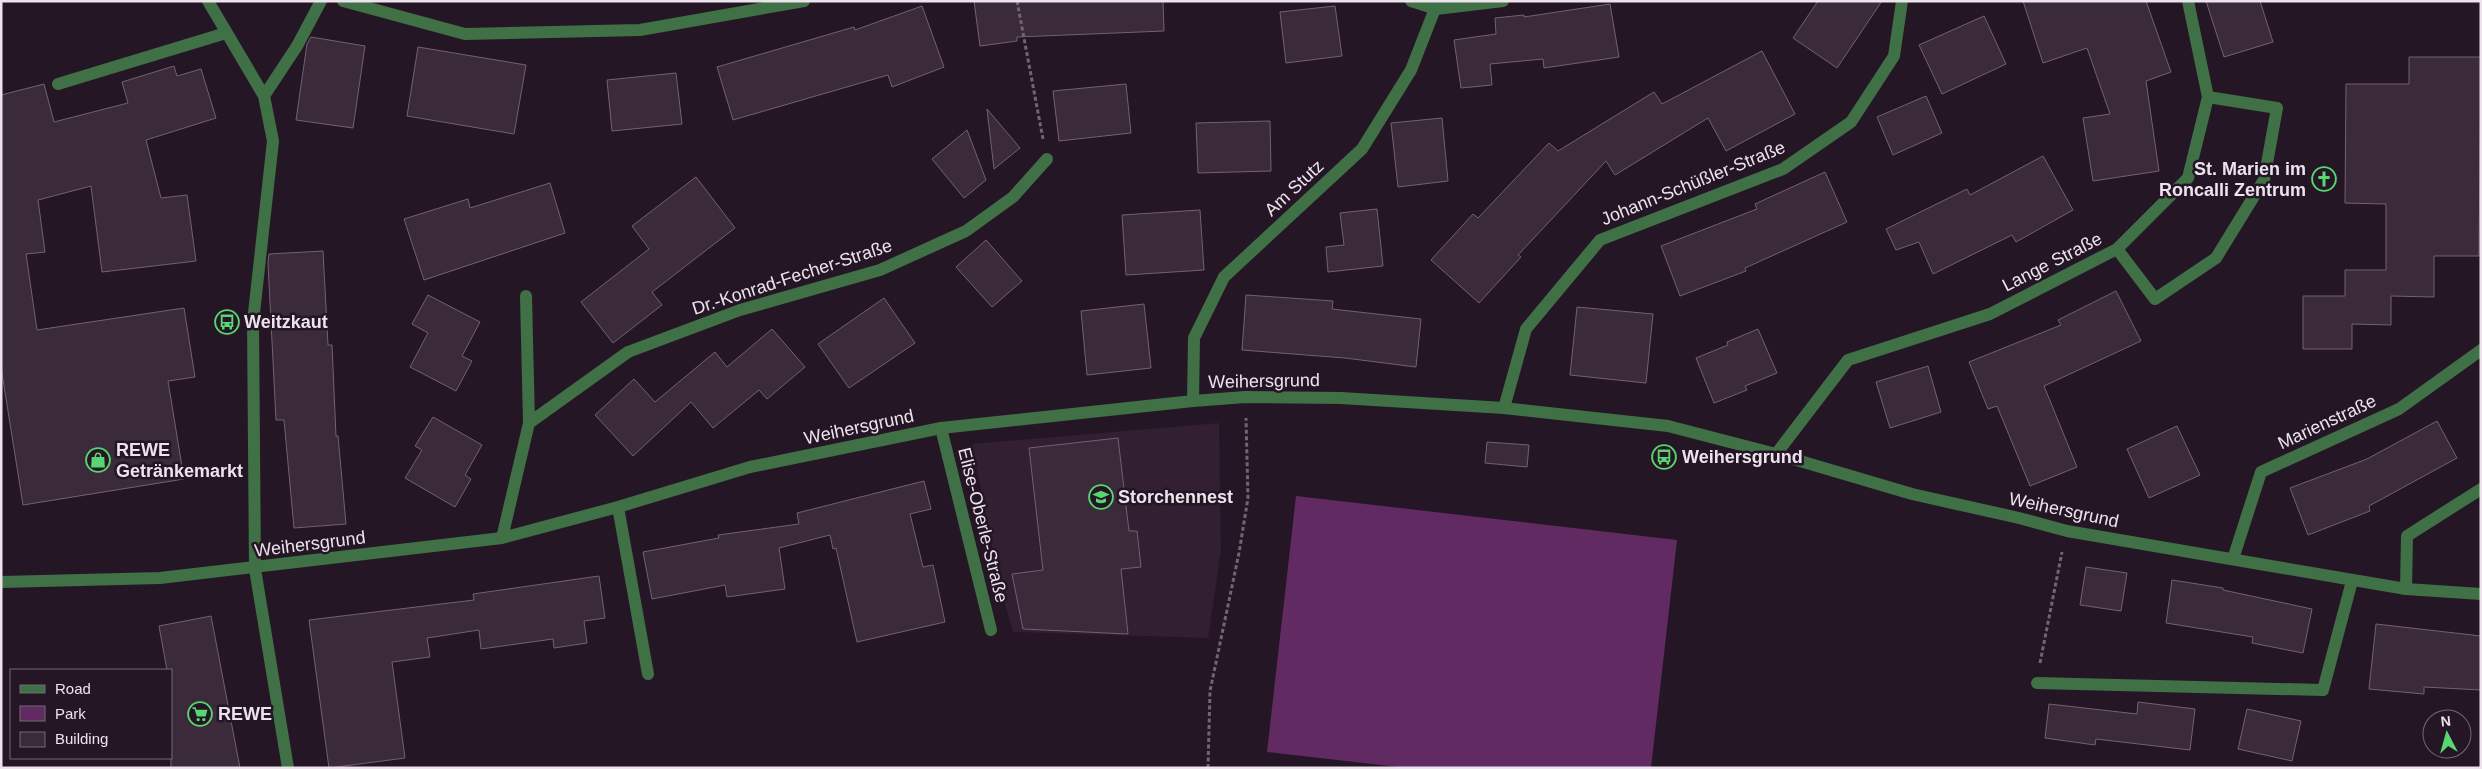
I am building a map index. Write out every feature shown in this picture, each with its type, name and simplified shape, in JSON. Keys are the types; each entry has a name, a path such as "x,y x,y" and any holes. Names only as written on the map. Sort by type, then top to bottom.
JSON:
{"street":[{"path":"208,1 264,96 273,141 253,322 255,569 288,768"},
{"path":"264,96 297,46 321,1"},
{"path":"343,1 465,34 640,30 804,1"},
{"path":"1411,1 1437,5 1503,1"},
{"name":"Johann-Schüßler-Straße","path":"1504,408 1526,329 1600,240 1783,169 1851,122 1894,56 1902,1"},
{"name":"Lange Straße","path":"1776,454 1848,360 1990,314 2116,249 2188,178 2208,97 2188,1"},
{"name":"Am Stutz","path":"1192,401 1194,338 1224,277 1362,150 1411,70 1437,5"},
{"path":"58,84 226,32"},
{"path":"2116,249 2155,299 2216,258 2264,180 2277,108 2208,97"},
{"name":"Dr.-Konrad-Fecher-Straße","path":"529,423 628,352 740,310 880,270 966,232 1014,197 1047,159"},
{"path":"502,538 529,423 526,296"},
{"name":"Marienstraße","path":"2233,558 2261,472 2399,409 2481,350"},
{"name":"Weihersgrund","path":"1,582 160,578 255,569 502,538 618,507 750,467 941,428 1192,401 1246,398 1341,398 1504,408 1668,426 1776,454 1912,494 2018,518 2067,532 2233,558 2352,581 2406,589 2481,594"},
{"name":"Elise-Oberle-Straße","path":"941,428 992,630"},
{"path":"2406,589 2407,536 2481,489"},
{"path":"618,507 648,674"},
{"path":"2036,683 2323,690 2352,581"}],"path":[{"path":"1016,1 1047,159"},
{"path":"1208,768 1210,692 1240,553 1248,498 1246,398"},
{"path":"2036,683 2055,581 2067,532"}],"shaded area":[{"name":"Storchennest","path":"1219,423 1221,550 1208,638 1013,632 999,582 972,444"}],"green space":[{"path":"1296,496 1677,540 1651,768 1407,768 1267,752"}],"building":[{"path":"974,1 1163,1 1164,31 1017,37 1017,41 980,46"},
{"path":"1818,1 1882,1 1837,68 1793,38"},
{"path":"2023,1 2146,1 2171,72 2146,81 2159,171 2093,181 2083,118 2110,114 2087,48 2043,63"},
{"path":"2206,1 2260,1 2273,42 2224,57"},
{"path":"1610,4 1619,57 1544,68 1543,59 1490,64 1492,85 1461,88 1454,40 1496,34 1495,18 1524,15 1524,17"},
{"path":"922,6 944,67 892,87 888,75 733,120 717,67 854,27 855,30"},
{"path":"1335,6 1342,56 1286,63 1280,12"},
{"path":"1984,16 2006,64 1942,94 1919,45"},
{"path":"311,37 365,46 353,128 296,120 307,44"},
{"path":"418,47 526,65 514,134 407,116"},
{"path":"1762,51 1795,114 1726,151 1708,118 1615,175 1606,161 1518,255 1521,257 1479,303 1431,260 1473,214 1478,218 1549,143 1558,151 1654,92 1662,104"},
{"path":"2409,57 2481,57 2479,256 2434,256 2434,297 2391,296 2391,325 2352,324 2352,349 2303,349 2303,296 2345,296 2345,270 2386,270 2386,204 2345,203 2346,84 2409,84"},
{"path":"174,66 177,76 201,69 216,118 146,140 161,198 187,195 196,261 102,272 91,186 38,200 45,252 26,254 37,330 184,308 195,377 168,381 184,479 23,505 1,367 1,95 44,84 54,122 128,103 122,82"},
{"path":"676,73 682,124 612,131 607,80"},
{"path":"1126,84 1131,133 1059,141 1053,91"},
{"path":"1926,96 1942,133 1893,155 1877,117"},
{"path":"987,109 1020,148 994,169"},
{"path":"1442,118 1448,181 1398,187 1391,123"},
{"path":"1270,121 1271,171 1198,173 1196,123"},
{"path":"967,130 986,180 964,198 932,159"},
{"path":"2043,156 2073,210 2016,242 2012,235 1933,274 1919,242 1896,250 1886,229 1967,189 1970,195"},
{"path":"1825,172 1847,222 1745,268 1746,271 1680,296 1661,246 1757,209 1755,204"},
{"path":"696,177 735,228 652,292 662,305 613,343 581,302 649,249 632,226"},
{"path":"550,183 565,233 424,280 404,219 468,199 470,208"},
{"path":"1377,209 1383,266 1328,272 1326,247 1344,245 1340,213"},
{"path":"1200,210 1204,270 1126,275 1122,215"},
{"path":"986,240 1022,281 992,307 956,267"},
{"path":"323,251 328,345 332,345 336,436 338,436 346,524 294,528 284,420 276,420 268,263 269,254"},
{"path":"2116,291 2141,341 2044,386 2077,467 2030,486 1997,406 1988,409 1969,362 2061,325 2058,320"},
{"path":"428,295 480,322 462,356 472,361 456,391 410,367 428,333 412,324"},
{"path":"1246,295 1333,301 1332,309 1421,319 1416,367 1345,358 1242,350"},
{"path":"884,298 915,343 849,388 818,344"},
{"path":"1144,304 1151,368 1087,375 1081,311"},
{"path":"1577,307 1653,314 1646,383 1570,375"},
{"path":"772,329 805,367 767,399 759,390 713,428 691,402 633,456 595,415 634,379 655,402 715,352 727,367"},
{"path":"1758,329 1777,373 1745,386 1747,390 1714,403 1696,358 1728,345 1727,342"},
{"path":"1928,366 1941,412 1890,428 1876,382"},
{"path":"433,417 482,445 465,475 471,479 455,507 405,478 422,450 415,446"},
{"path":"2437,421 2457,458 2369,506 2370,511 2308,535 2290,488 2367,459"},
{"path":"2177,426 2200,475 2149,498 2127,449"},
{"path":"1118,438 1129,531 1137,531 1141,567 1121,569 1128,634 1023,629 1012,574 1043,570 1029,448"},
{"path":"1487,442 1529,445 1527,467 1485,463"},
{"path":"924,481 931,509 910,514 923,567 933,565 945,622 857,642 836,548 833,549 830,535 779,548 785,589 727,597 725,585 652,599 643,552 719,538 718,535 799,524 797,513"},
{"path":"2086,567 2127,573 2121,611 2080,605"},
{"path":"599,576 605,618 584,621 587,643 554,648 553,639 481,649 479,630 427,638 430,657 392,662 405,758 329,768 309,620 474,600 473,594"},
{"path":"2172,580 2223,588 2223,590 2312,609 2303,653 2252,643 2253,637 2166,623"},
{"name":"REWE","path":"211,616 240,768 171,768 172,669 167,669 159,626"},
{"path":"2376,624 2481,636 2481,690 2424,687 2424,694 2369,689"},
{"path":"2138,702 2195,709 2190,750 2096,739 2095,745 2045,738 2049,704 2137,714"},
{"path":"2247,709 2301,721 2292,761 2238,749"}],"place":[{"name":"St. Marien im Roncalli Zentrum","path":"2324,179"},
{"name":"Weitzkaut","path":"227,322"},
{"name":"Weihersgrund","path":"1664,457"},
{"name":"REWE Getränkemarkt","path":"98,460"},
{"name":"Storchennest","path":"1101,497"},
{"name":"REWE","path":"200,714"}]}
